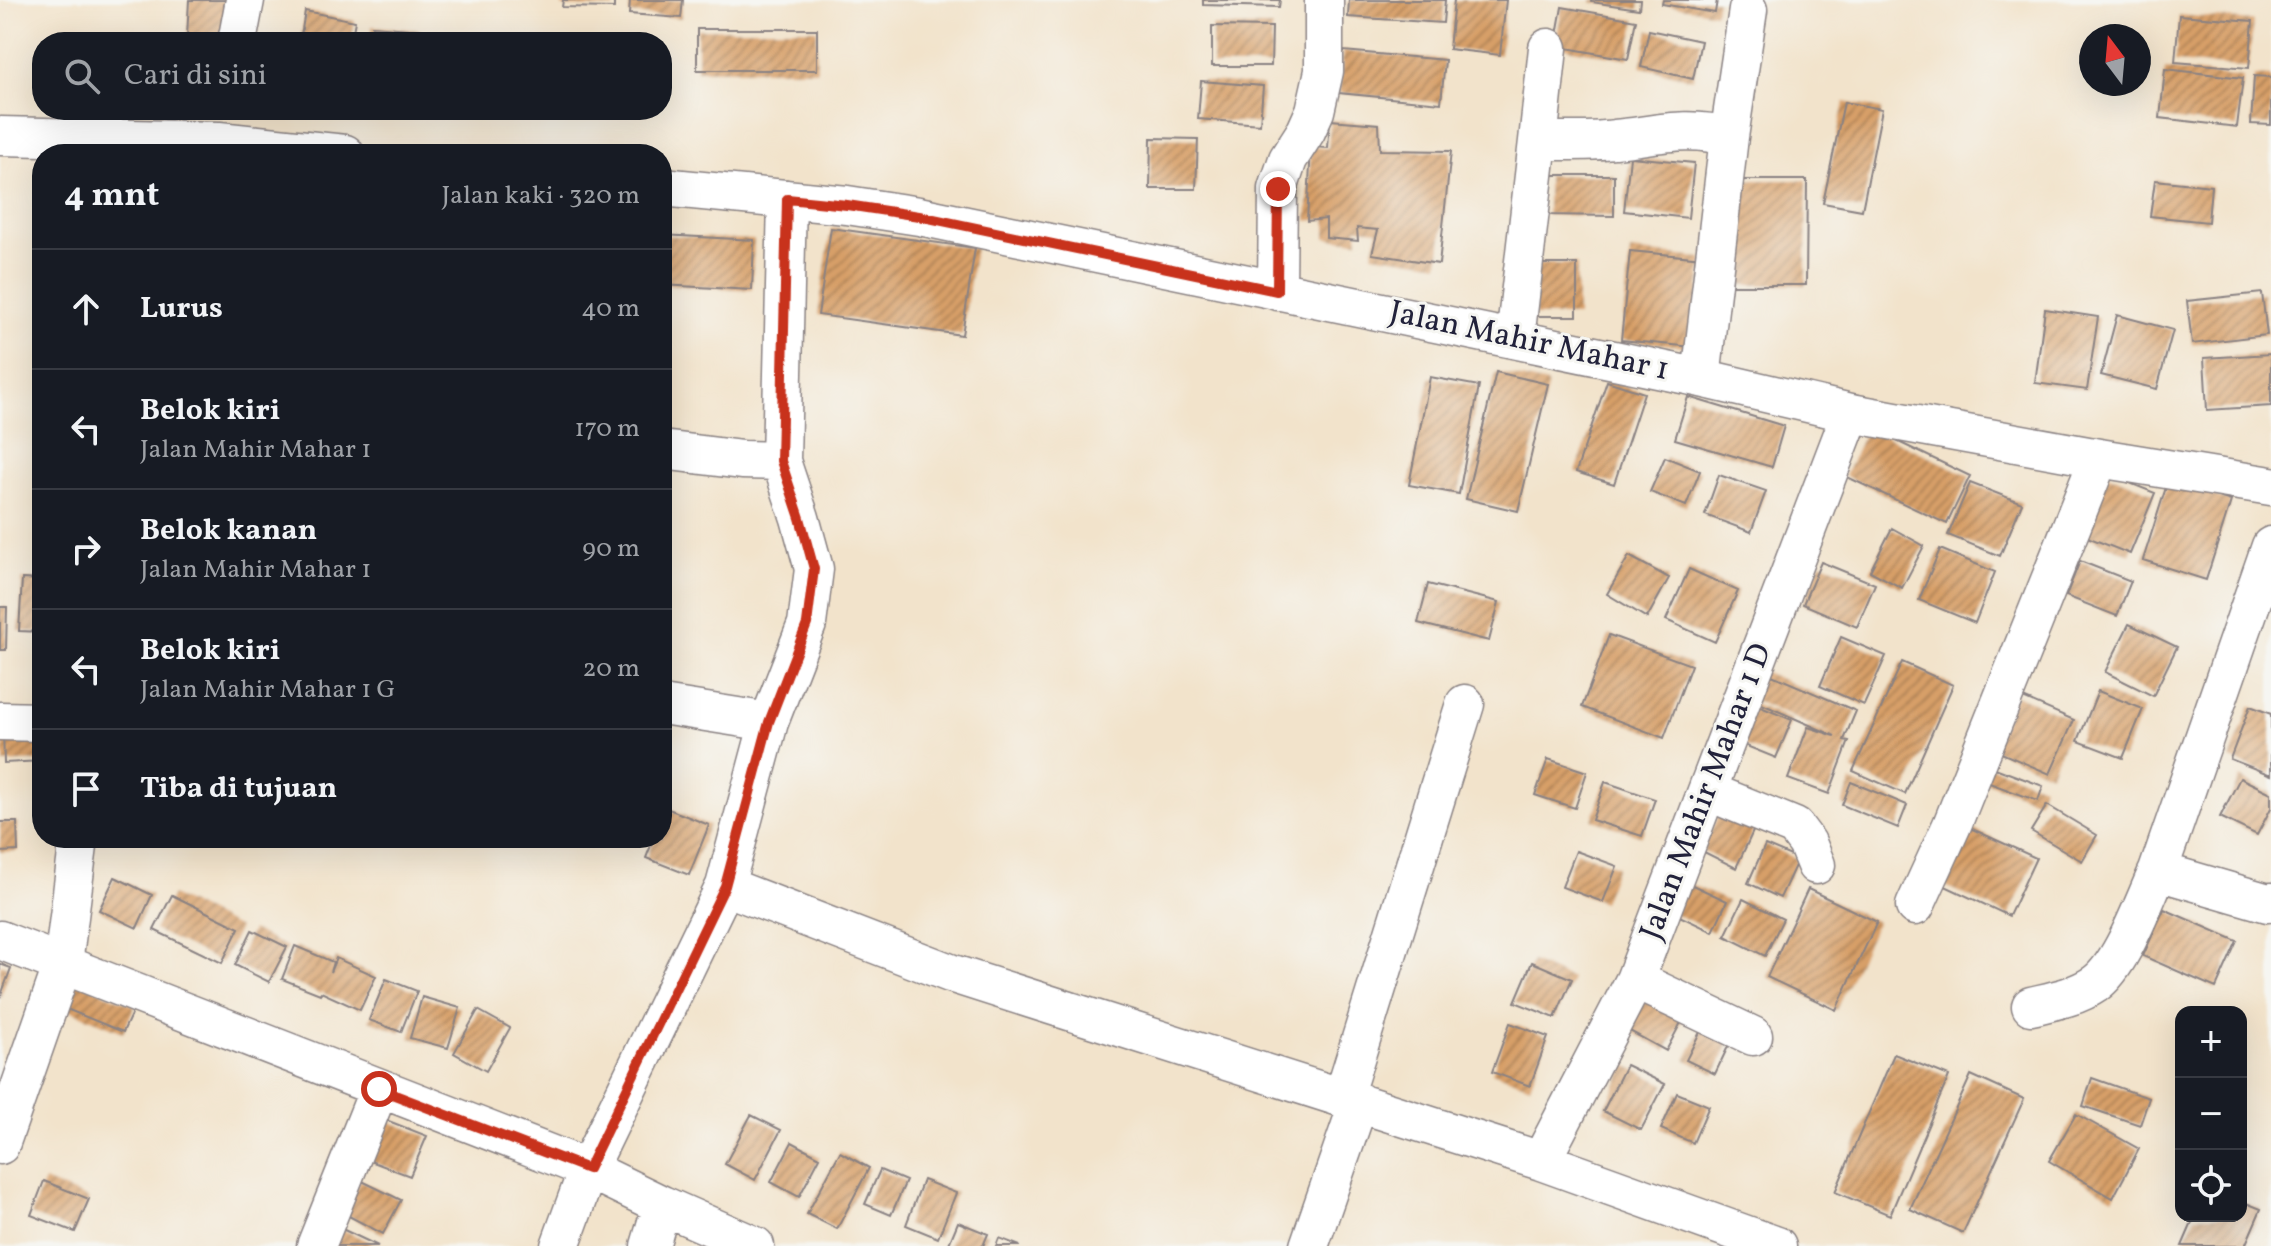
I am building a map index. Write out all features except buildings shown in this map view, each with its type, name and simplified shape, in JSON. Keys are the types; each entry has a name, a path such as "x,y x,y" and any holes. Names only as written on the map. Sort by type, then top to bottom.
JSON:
{"street":[{"path":"239,32 245,0"},
{"path":"1277,291 1278,189 1288,159 1315,111 1324,71 1324,0"},
{"path":"1701,378 1729,137 1748,10"},
{"path":"1515,339 1548,48"},
{"path":"0,136 222,126 301,144"},
{"path":"1538,141 1612,140 1677,131 1707,131 1729,137"},
{"name":"Jalan Mahir Mahar 1","path":"672,188 847,205 919,216 1701,378 1851,413 2271,486"},
{"path":"560,1246 588,1169 725,886 769,722 807,624 814,569 781,461 787,199"},
{"name":"Jalan Mahir Mahar 1 D","path":"1541,1161 1635,980 1851,413"},
{"path":"672,451 742,460 781,461"},
{"path":"1915,906 1952,825 2099,458"},
{"path":"2031,1006 2069,997 2093,986 2107,975 2122,949 2158,871 2271,546"},
{"path":"1309,1246 1465,704"},
{"path":"672,707 769,722"},
{"path":"0,721 32,722"},
{"path":"1707,791 1795,827 1807,843 1816,865"},
{"path":"0,1145 63,964 78,848"},
{"path":"2158,871 2271,902"},
{"path":"725,886 950,973 1541,1161 1777,1246"},
{"path":"0,940 588,1169 755,1246"},
{"path":"1635,980 1753,1036"},
{"path":"316,1246 379,1089"},
{"path":"650,1246 662,1205"}],"route":[{"path":"379,1089 588,1169 725,886 769,722 807,624 814,569 781,461 787,199 919,216 1277,291 1278,189"}]}
